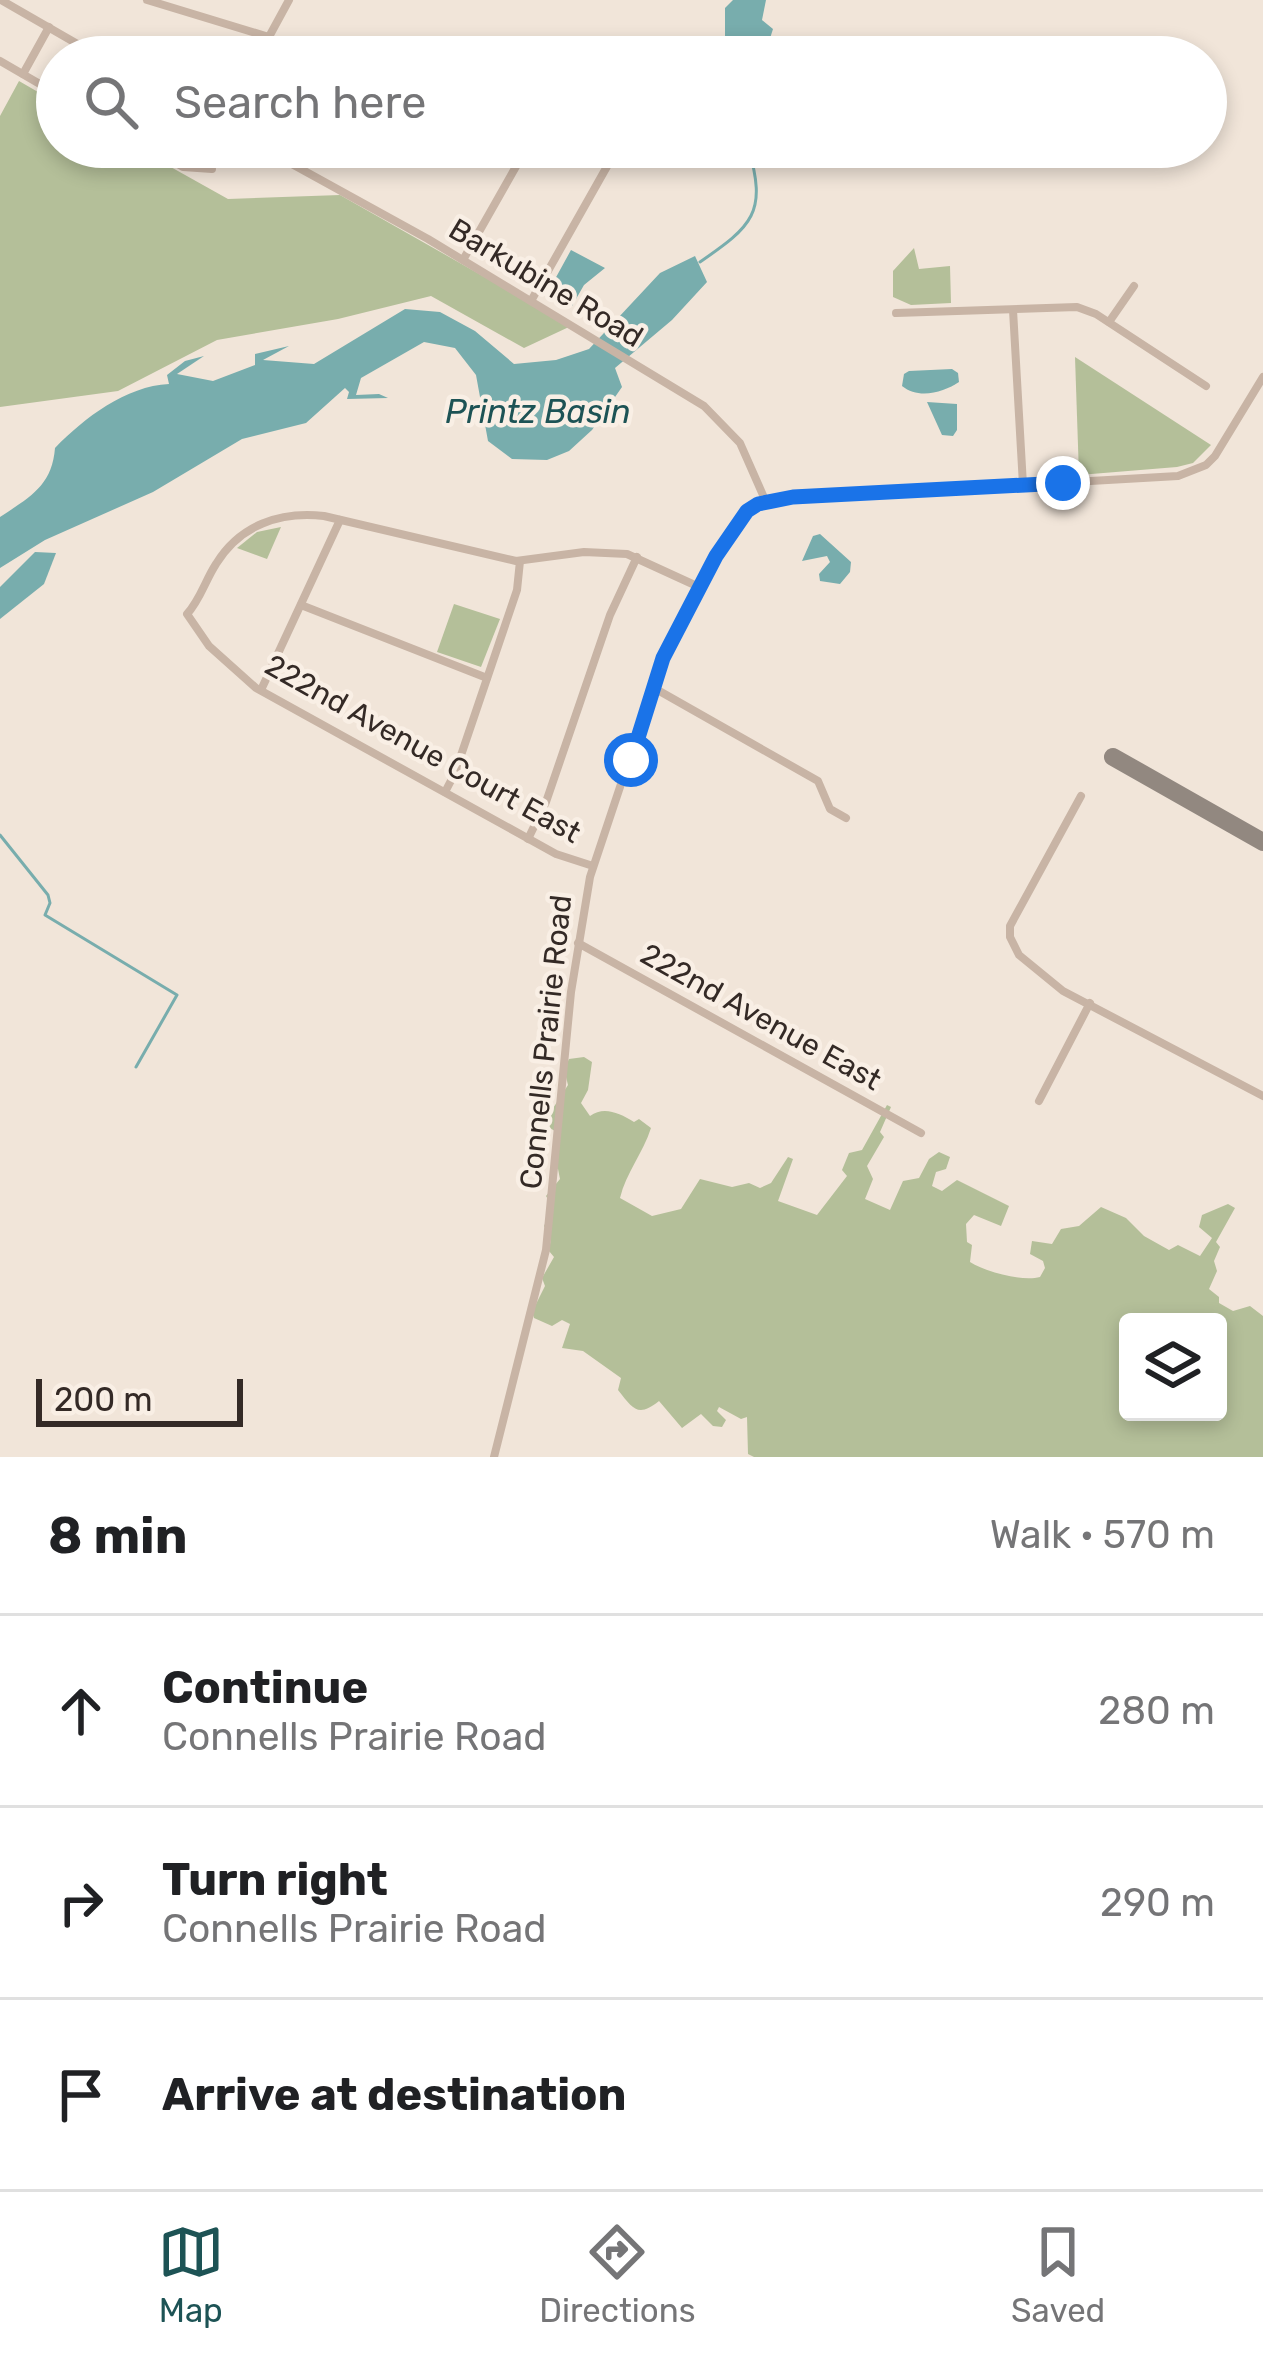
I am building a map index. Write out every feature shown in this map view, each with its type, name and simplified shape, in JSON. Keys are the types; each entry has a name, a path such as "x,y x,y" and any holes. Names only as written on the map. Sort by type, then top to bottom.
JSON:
{"street":[{"path":"1,0 64,36"},
{"path":"146,0 266,36"},
{"path":"270,36 289,0"},
{"path":"44,36 49,27"},
{"path":"23,74 36,50"},
{"path":"0,61 36,82"},
{"path":"198,168 212,169"},
{"name":"Barkubine Road","path":"299,168 463,260 704,406 724,423 753,467 766,502"},
{"path":"463,260 515,168"},
{"path":"531,301 607,168"},
{"path":"1109,322 1134,286"},
{"path":"896,313 1077,307 1109,322 1206,386"},
{"path":"1013,310 1023,485"},
{"path":"766,502 1178,476 1206,465 1223,446 1263,377"},
{"name":"Connells Prairie Road","path":"494,1457 546,1250 578,944 593,866 663,658 733,528 747,511 766,502"},
{"name":"222nd Avenue Court East","path":"340,520 305,514 274,518 245,533 225,551 187,614 225,663 261,690 556,854 593,866"},
{"path":"261,690 340,520 520,560 601,551 637,556 699,587"},
{"path":"529,838 546,802 610,615 637,556"},
{"path":"445,792 517,590 520,560"},
{"path":"301,605 487,678"},
{"path":"654,688 818,781 830,809 846,818"},
{"path":"1081,796 1010,926 1010,937 1025,962 1063,991 1263,1096"},
{"name":"222nd Avenue East","path":"578,944 921,1133"},
{"path":"1040,1101 1090,1003"}],"green space":[{"path":"19,81 36,91 36,168 173,168 228,199 340,195 571,326 524,348 431,296 338,319 217,340 118,391 0,407 0,116"},
{"path":"914,248 919,269 950,266 951,303 911,305 893,297 893,271"},
{"path":"1075,357 1211,445 1193,463 1177,467 1079,475"},
{"path":"281,527 267,559 237,548 257,532"},
{"path":"454,604 500,619 481,667 437,652"},
{"path":"584,1057 592,1062 581,1103 590,1116 612,1112 634,1122 639,1119 651,1128 620,1198 652,1216 681,1209 700,1179 760,1188 771,1183 788,1157 793,1159 778,1201 817,1215 847,1176 842,1170 849,1153 862,1150 887,1105 891,1107 880,1132 884,1137 867,1166 873,1179 865,1199 890,1210 903,1181 919,1178 929,1159 939,1152 950,1157 946,1169 936,1172 932,1186 942,1191 957,1180 1009,1206 1001,1226 974,1215 966,1224 967,1242 972,1245 970,1262 995,1272 1040,1277 1045,1268 1043,1261 1030,1254 1032,1241 1052,1244 1061,1229 1079,1226 1101,1207 1126,1218 1144,1236 1169,1250 1178,1245 1200,1256 1212,1238 1199,1227 1202,1215 1228,1204 1235,1208 1216,1242 1220,1247 1214,1261 1217,1271 1209,1289 1233,1311 1250,1306 1263,1316 1263,1457 754,1457 748,1454 747,1417 741,1419 719,1407 717,1411 726,1420 722,1427 713,1426 701,1414 682,1428 659,1401 636,1409 618,1390 621,1378 583,1351 562,1348 570,1324 562,1320 552,1326 534,1318 532,1312 554,1257 544,1226 553,1208 546,1196 560,1179 552,1166 558,1133 550,1128 548,1116 568,1085 564,1069 569,1059"}],"water":[{"path":"733,0 766,0 762,20 773,29 771,36 725,36 725,8"},
{"path":"571,250 605,268 584,285 572,306 567,295 549,290"},
{"name":"Printz Basin","path":"695,256 707,282 672,320 615,368 622,387 592,430 569,451 547,460 512,459 488,441 476,375 455,348 424,342 361,378 356,395 388,398 347,399 345,388 306,423 242,439 153,492 45,540 0,568 0,517 44,481 55,448 107,406 137,391 169,384 167,375 185,361 204,356 177,374 213,381 255,365 255,354 289,346 263,360 314,364 405,309 440,312 475,331 514,364 556,360 589,349 660,273"},
{"path":"952,369 959,382 939,391 916,393 902,386 909,371"},
{"path":"927,402 957,404 953,436 942,435"},
{"path":"820,534 851,562 840,584 820,581 819,574 830,562 827,556 802,561 813,536"},
{"path":"35,552 56,553 44,584 0,619 0,587"}],"waterway":[{"path":"700,262 732,238 751,216 754,168"},
{"path":"0,835 48,895 45,915 177,995 136,1067"}],"taxiway":[{"path":"1113,757 1263,842"}],"route":[{"path":"631,760 674,634 716,556 747,511 793,497 1063,483"}]}
